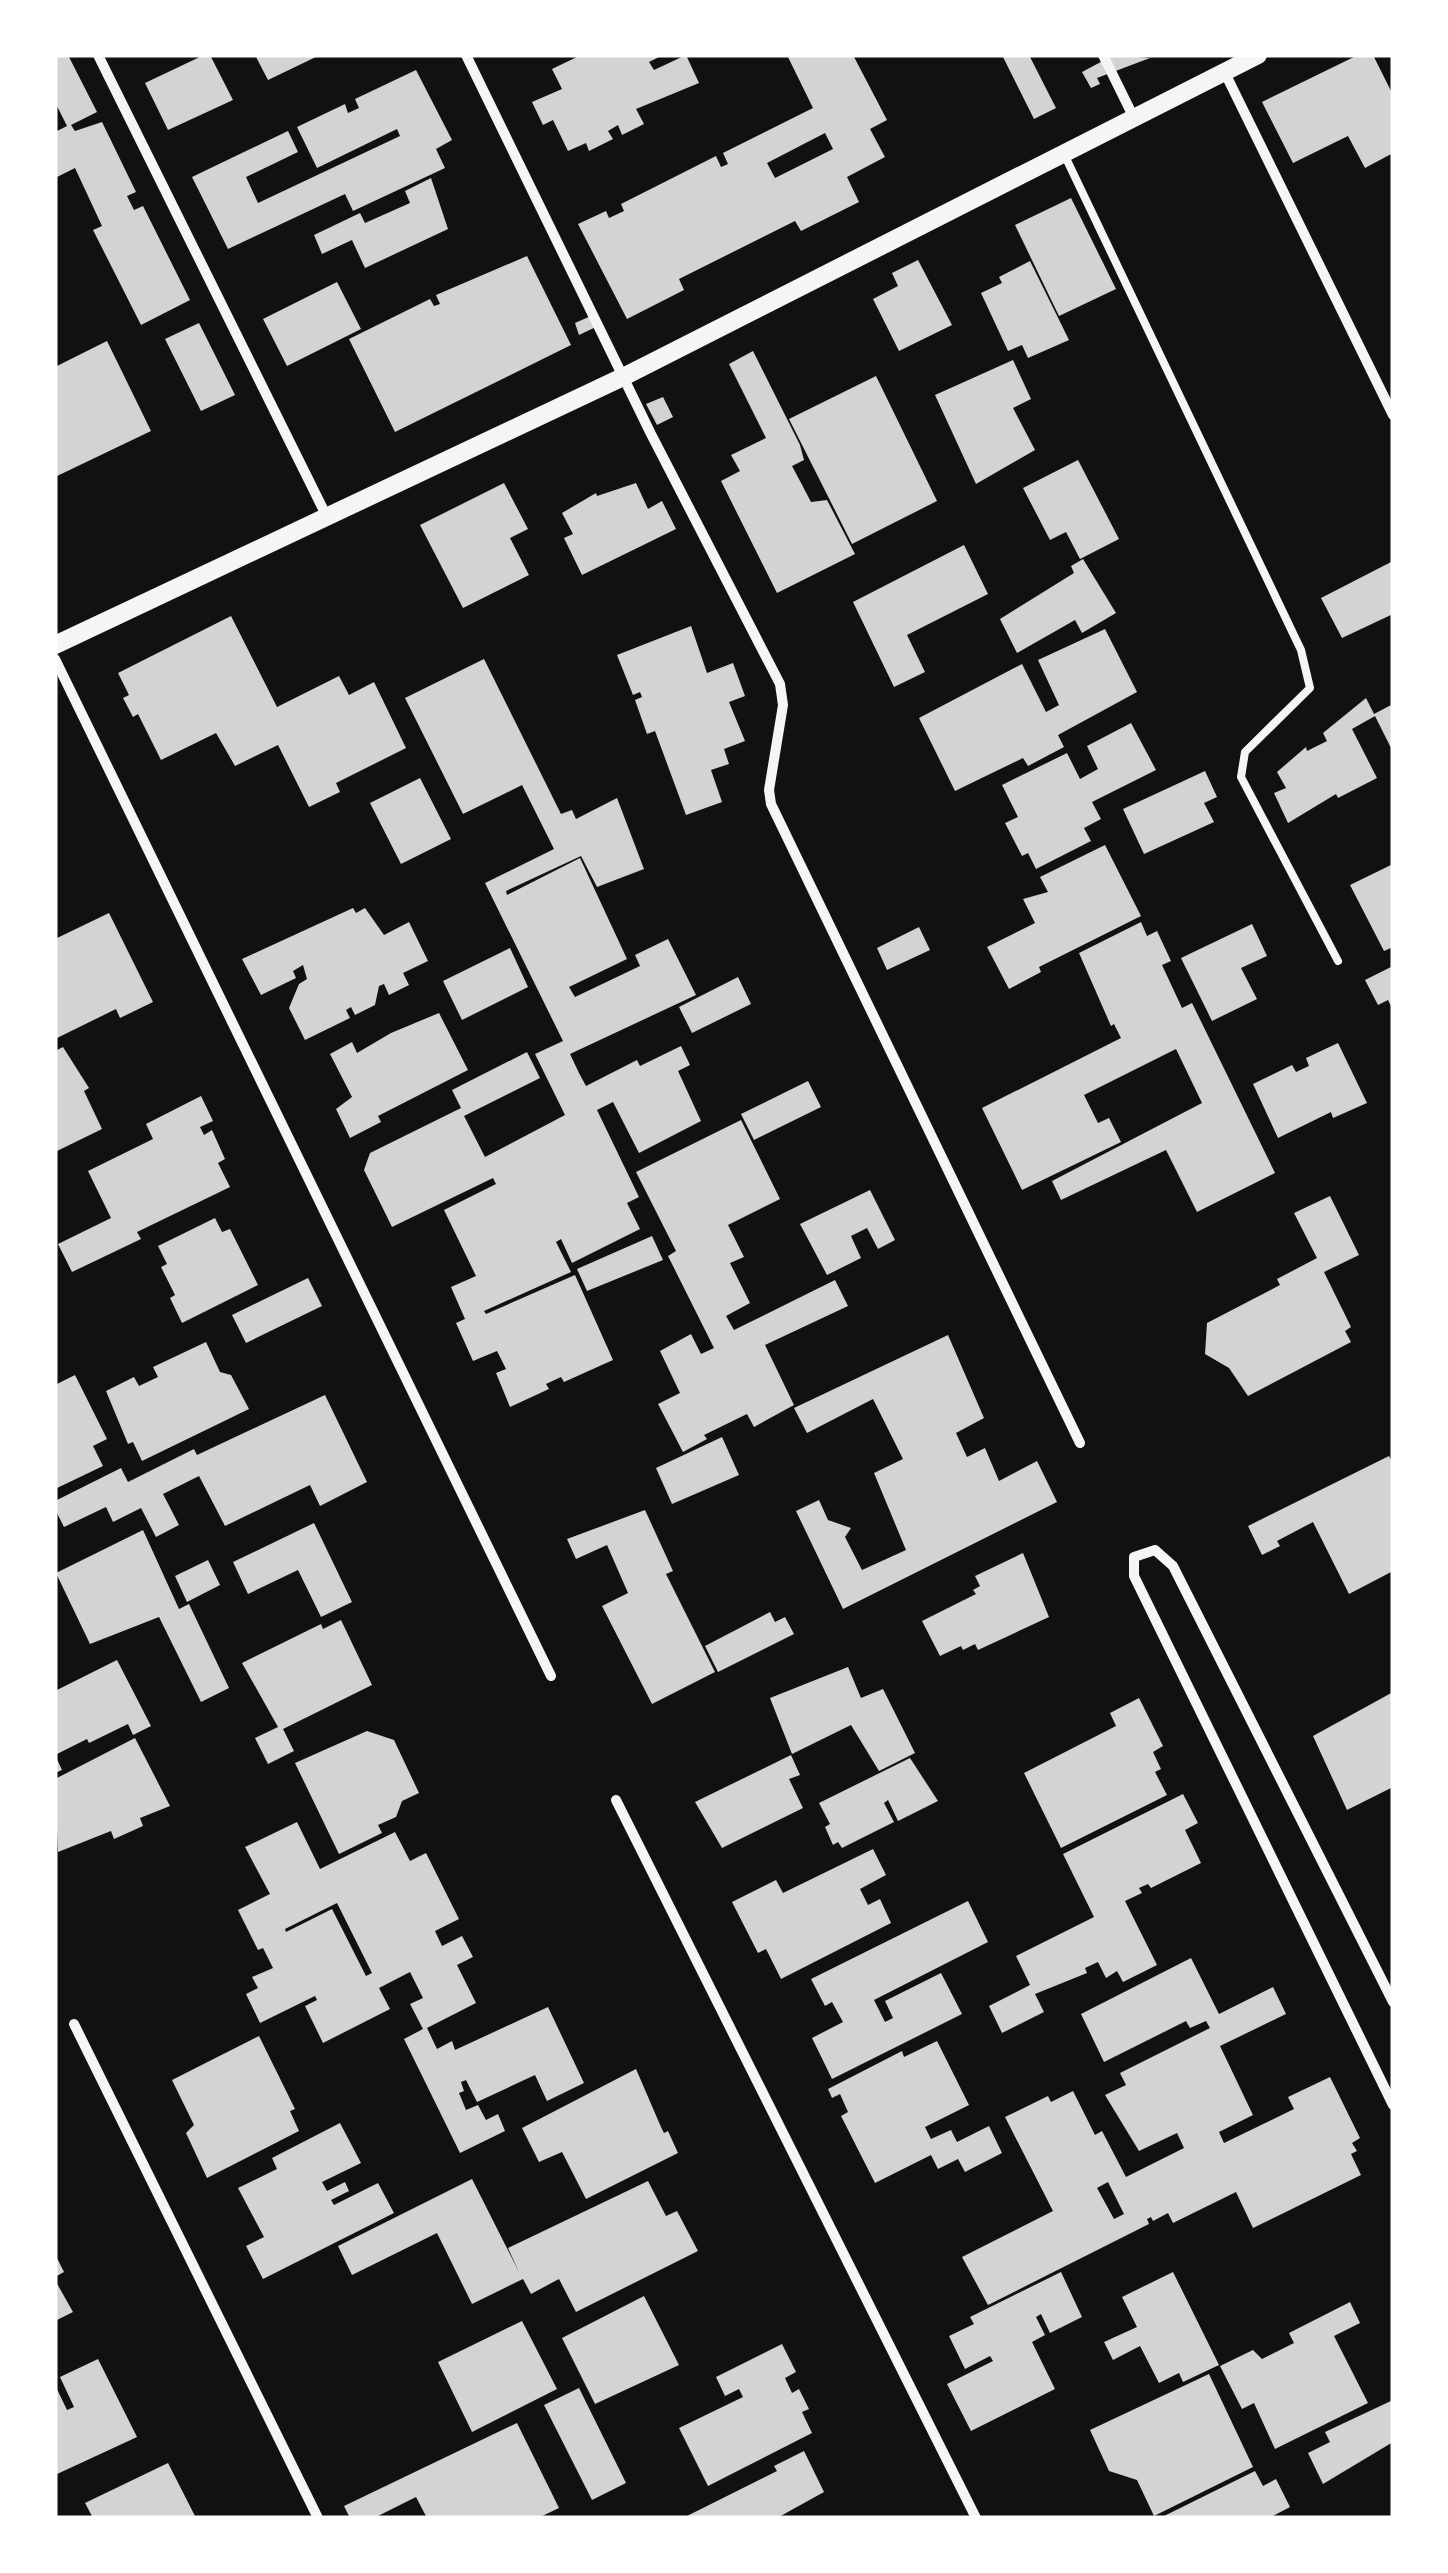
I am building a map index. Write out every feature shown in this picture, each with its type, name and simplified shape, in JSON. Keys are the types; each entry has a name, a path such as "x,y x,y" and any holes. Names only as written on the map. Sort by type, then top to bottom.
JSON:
{"street":[{"path":"98,55 327,517"},
{"path":"466,55 780,684 783,705 768,790 771,804 1080,1443"},
{"path":"1103,55 1134,118"},
{"path":"55,645 624,376 1258,55"},
{"path":"1224,71 1393,415"},
{"path":"55,659 551,1676"},
{"path":"1393,2002 1173,1566 1155,1550 1143,1550 1134,1556 1134,1576 1388,2083 1393,2105"},
{"path":"616,1800 976,2518"},
{"path":"74,2024 318,2518"}],"lane":[{"path":"1064,154 1301,650 1310,688 1244,752 1241,776 1338,961"}],"building":[{"path":"55,55 68,55 97,112 71,125 75,131 102,122 136,192 127,196 134,210 143,206 190,300 141,325 93,230 102,226 75,168 55,178 55,132 67,126 55,102"},
{"path":"210,55 233,100 168,130 145,83"},
{"path":"255,55 320,55 268,80"},
{"path":"581,55 663,55 649,62 654,70 686,55 699,83 636,109 644,124 622,135 618,125 608,131 613,139 589,151 586,143 568,151 553,120 543,125 532,102 562,89 552,69"},
{"path":"787,55 853,55 887,120 870,129 885,157 847,177 859,202 801,231 795,221 679,279 684,290 627,319 578,224 606,211 609,218 624,211 621,204 716,156 721,167 728,164 723,153 813,108","holes":["825,133 833,149 775,178 767,163"]},
{"path":"1002,55 1029,55 1056,108 1034,119"},
{"path":"1114,55 1150,58 1097,78 1100,84 1091,88 1082,72"},
{"path":"1358,55 1373,55 1393,95 1393,153 1365,168 1348,136 1293,163 1262,102"},
{"path":"416,70 452,140 436,149 445,168 353,211 345,194 228,249 192,177 288,131 298,152 246,177 258,203 400,136 397,129 317,168 297,127 345,104 348,113 359,108 355,99"},
{"path":"431,178 448,229 365,268 352,240 322,254 314,235 360,213 365,223 410,203 405,191"},
{"path":"1071,198 1116,289 1059,316 1015,225"},
{"path":"527,256 571,345 395,432 349,339 430,299 434,306 440,304 436,295"},
{"path":"918,260 952,325 899,351 873,299 898,286 892,273"},
{"path":"1030,261 1069,340 1028,358 1022,345 1008,351 981,293 1002,283 999,277"},
{"path":"337,282 361,329 287,366 263,319"},
{"path":"593,315 598,326 579,335 575,323"},
{"path":"199,323 235,395 201,411 165,339"},
{"path":"107,341 151,431 55,477 55,367"},
{"path":"753,351 800,445 804,460 792,466 811,502 827,500 855,554 777,593 721,481 740,471 731,455 766,438 729,364"},
{"path":"1013,360 1031,399 1013,408 1035,450 976,484 935,395"},
{"path":"876,376 937,501 852,544 789,419"},
{"path":"663,397 673,417 657,425 646,404"},
{"path":"1078,460 1119,539 1080,559 1066,532 1050,540 1023,488"},
{"path":"504,483 528,529 510,538 529,575 463,608 420,525"},
{"path":"636,483 648,509 662,501 676,529 582,575 564,538 573,534 562,513 596,493 597,496"},
{"path":"964,545 988,594 907,635 925,672 894,687 853,602"},
{"path":"1083,559 1116,613 1082,633 1075,620 1017,653 1000,619 1074,573 1071,566"},
{"path":"1393,561 1393,614 1342,638 1321,598"},
{"path":"231,616 277,707 339,676 349,695 374,682 406,748 336,783 340,792 309,807 278,745 235,766 216,733 161,760 138,714 133,717 123,698 129,695 118,673"},
{"path":"691,626 707,673 733,663 745,696 729,702 745,741 724,749 729,764 711,770 722,802 686,815 655,731 647,734 635,700 642,697 640,692 633,695 617,655"},
{"path":"1105,629 1137,692 1058,735 1064,747 1028,766 1023,758 955,791 919,718 1022,664 1046,712 1059,705 1038,660"},
{"path":"484,659 561,814 572,810 576,819 617,798 644,869 597,887 581,856 506,891 507,895 580,858 627,959 569,987 575,997 640,966 635,955 668,939 696,995 570,1054 586,1086 637,1060 640,1066 681,1046 690,1065 678,1071 701,1121 639,1153 613,1102 597,1110 639,1197 627,1203 640,1229 572,1263 561,1239 556,1242 571,1272 484,1311 486,1314 575,1275 613,1360 564,1382 561,1377 546,1384 549,1389 510,1407 496,1373 506,1369 497,1351 473,1361 456,1323 465,1319 451,1287 476,1276 444,1210 496,1184 493,1178 392,1227 364,1170 370,1153 461,1108 452,1090 527,1052 540,1078 464,1116 485,1157 565,1115 535,1054 563,1041 485,883 554,849 522,785 463,814 405,698"},
{"path":"1366,698 1375,716 1352,729 1377,778 1338,798 1336,794 1288,823 1274,793 1286,788 1277,772 1306,747 1307,751 1327,741 1323,733"},
{"path":"1393,704 1393,752 1374,714"},
{"path":"1131,723 1156,770 1092,802 1101,819 1084,828 1091,841 1036,869 1028,853 1022,856 1005,823 1018,817 1002,785 1067,753 1080,779 1098,769 1087,746"},
{"path":"1205,771 1217,797 1204,803 1214,822 1144,854 1123,809"},
{"path":"420,778 451,839 401,864 370,803"},
{"path":"1105,845 1141,916 1039,967 1041,972 1009,989 987,947 1035,923 1023,899 1048,892 1040,877"},
{"path":"1393,864 1393,947 1384,951 1350,885"},
{"path":"353,908 356,913 365,908 384,935 409,922 428,961 403,973 409,985 389,995 384,984 379,986 375,1005 355,1015 351,1007 346,1010 350,1018 305,1040 289,1008 299,984 307,979 303,965 293,971 296,978 261,995 242,959"},
{"path":"109,913 153,1002 120,1018 116,1009 55,1039 55,939"},
{"path":"1141,922 1147,936 1157,931 1171,961 1162,965 1182,1008 1192,1003 1275,1173 1197,1212 1166,1150 1061,1200 1052,1181 1202,1103 1176,1049 1084,1095 1098,1123 1109,1118 1121,1142 1022,1190 982,1108 1121,1038 1114,1024 1111,1026 1079,953"},
{"path":"1252,924 1267,956 1241,968 1257,999 1212,1021 1181,958"},
{"path":"919,927 930,950 887,970 877,948"},
{"path":"510,948 528,987 462,1020 443,981"},
{"path":"1393,966 1393,1010 1388,1000 1378,1005 1365,980"},
{"path":"738,977 751,1004 692,1033 679,1007"},
{"path":"439,1013 468,1070 378,1116 381,1122 350,1138 336,1109 352,1097 330,1054 352,1042 357,1053 391,1033"},
{"path":"1338,1043 1367,1103 1333,1118 1331,1112 1278,1138 1253,1084 1292,1065 1296,1072 1309,1066 1306,1058"},
{"path":"63,1047 89,1088 84,1091 102,1129 55,1152 55,1051"},
{"path":"808,1081 821,1107 754,1140 741,1114"},
{"path":"201,1096 213,1121 200,1127 204,1135 212,1130 225,1159 218,1163 230,1187 137,1232 141,1239 72,1272 58,1244 111,1218 88,1171 153,1139 146,1124"},
{"path":"741,1120 780,1199 728,1225 744,1257 730,1263 750,1303 726,1316 734,1330 835,1280 848,1306 765,1345 794,1405 754,1427 747,1414 704,1435 707,1439 683,1452 658,1404 680,1393 660,1351 691,1334 701,1354 714,1348 668,1256 676,1251 636,1172"},
{"path":"870,1190 895,1240 878,1249 867,1228 851,1236 861,1258 827,1275 800,1224"},
{"path":"1330,1196 1359,1255 1324,1272 1351,1327 1345,1331 1351,1342 1248,1396 1229,1368 1205,1354 1207,1323 1280,1285 1277,1279 1317,1258 1294,1213"},
{"path":"215,1218 222,1232 230,1229 258,1285 182,1323 170,1298 175,1295 161,1267 167,1264 158,1246"},
{"path":"652,1236 663,1260 587,1291 577,1269"},
{"path":"308,1278 322,1306 246,1343 232,1315"},
{"path":"948,1335 984,1418 956,1433 967,1457 985,1448 999,1481 1037,1461 1057,1502 843,1609 796,1511 819,1500 828,1520 851,1528 845,1537 862,1570 906,1550 874,1473 903,1459 873,1399 807,1433 794,1408"},
{"path":"206,1342 220,1372 231,1375 249,1409 142,1461 133,1442 128,1444 106,1391 134,1377 139,1386 158,1377 153,1367"},
{"path":"75,1375 107,1439 93,1446 103,1466 55,1489 55,1385"},
{"path":"325,1395 367,1482 320,1506 310,1485 225,1526 199,1476 163,1494 179,1525 156,1537 141,1508 113,1522 106,1507 64,1527 55,1509 55,1501 121,1468 128,1482 194,1449 197,1455"},
{"path":"722,1437 739,1475 672,1504 656,1468"},
{"path":"1389,1456 1393,1464 1393,1571 1349,1594 1313,1522 1277,1541 1280,1546 1262,1555 1248,1526"},
{"path":"645,1510 673,1571 666,1574 715,1672 652,1704 602,1606 628,1593 607,1545 576,1559 567,1539"},
{"path":"314,1523 352,1602 321,1617 298,1570 248,1594 233,1562"},
{"path":"143,1530 179,1609 189,1604 229,1688 201,1702 159,1617 90,1644 56,1573"},
{"path":"1023,1553 1049,1617 978,1650 975,1644 963,1650 961,1646 940,1656 922,1621 976,1594 973,1590 980,1586 975,1576"},
{"path":"208,1560 220,1585 187,1602 175,1576"},
{"path":"770,1612 775,1622 785,1617 794,1634 718,1672 705,1646"},
{"path":"341,1620 372,1685 283,1729 294,1751 268,1764 255,1738 278,1727 242,1663 321,1624 323,1629"},
{"path":"117,1660 151,1726 133,1735 128,1724 55,1755 55,1691"},
{"path":"848,1667 861,1698 883,1689 915,1753 879,1771 851,1725 792,1754 770,1698"},
{"path":"1393,1692 1393,1787 1347,1810 1313,1736"},
{"path":"1139,1698 1163,1746 1153,1752 1161,1769 1155,1772 1167,1795 1061,1848 1024,1773 1116,1726 1110,1713"},
{"path":"367,1731 394,1740 419,1793 402,1801 396,1817 378,1825 382,1833 339,1854 295,1763"},
{"path":"135,1738 170,1806 140,1818 143,1826 114,1839 111,1831 58,1852 55,1779"},
{"path":"55,1755 62,1770 55,1773"},
{"path":"791,1755 800,1775 789,1779 803,1808 722,1848 695,1802"},
{"path":"910,1758 938,1801 898,1821 888,1800 884,1803 894,1822 842,1848 838,1842 833,1845 825,1827 830,1824 819,1803"},
{"path":"1183,1794 1198,1823 1185,1830 1201,1863 1151,1888 1148,1884 1139,1888 1142,1893 1125,1901 1157,1965 1123,1982 1117,1971 1106,1978 1098,1962 1085,1968 1087,1973 1035,1994 1044,2012 1002,2033 989,2006 1030,1985 1016,1956 1094,1917 1063,1854"},
{"path":"297,1822 320,1869 395,1832 410,1861 426,1853 459,1919 435,1931 442,1946 462,1936 473,1957 457,1965 476,2003 427,2028 437,2049 452,2041 455,2050 548,2007 584,2083 547,2101 535,2075 477,2102 466,2080 461,2082 464,2091 459,2093 466,2110 478,2105 486,2120 498,2114 505,2131 460,2153 404,2039 423,2029 410,2004 423,1998 410,1972 379,1988 390,2009 323,2043 305,2006 317,2000 315,1996 260,2023 246,1994 258,1988 252,1977 273,1968 263,1948 258,1950 238,1910 270,1894 245,1847","holes":["337,1903 372,1973 366,1976 332,1909 286,1932 285,1929"]},
{"path":"873,1849 886,1875 860,1889 868,1905 880,1899 891,1923 781,1979 766,1949 758,1953 732,1902 776,1880 783,1893"},
{"path":"968,1901 988,1942 874,2000 885,2022 893,2018 885,2001 941,1973 962,2014 832,2079 812,2038 843,2022 832,2002 825,2006 811,1979"},
{"path":"1191,1958 1219,2014 1273,1987 1286,2014 1220,2046 1253,2115 1219,2132 1224,2143 1294,2109 1288,2097 1330,2077 1360,2138 1352,2143 1357,2151 1351,2154 1361,2175 1253,2228 1236,2192 1173,2223 1168,2213 1153,2221 1151,2217 1147,2219 1149,2224 988,2305 962,2257 1053,2211 1005,2117 1048,2096 1051,2102 1073,2091 1095,2135 1102,2131 1126,2177 1184,2148 1177,2133 1139,2151 1105,2095 1126,2085 1120,2073 1210,2028 1206,2021 1190,2028 1186,2021 1104,2062 1081,2014","holes":["1108,2182 1124,2214 1114,2219 1097,2188"]},
{"path":"259,2036 295,2109 290,2111 299,2131 207,2178 186,2133 194,2125 172,2080"},
{"path":"937,2041 969,2105 925,2127 931,2139 951,2130 957,2142 989,2126 1002,2153 965,2172 958,2159 938,2169 931,2155 875,2183 841,2116 848,2112 840,2094 832,2098 828,2089 902,2051 904,2057"},
{"path":"636,2069 664,2133 668,2131 678,2153 586,2199 562,2152 539,2162 522,2128"},
{"path":"340,2123 361,2163 322,2182 327,2191 345,2182 349,2191 331,2200 334,2205 378,2183 394,2213 263,2279 246,2246 264,2237 238,2188 277,2169 272,2158"},
{"path":"472,2179 519,2272 508,2248 648,2181 666,2216 677,2211 698,2251 576,2312 559,2279 531,2294 523,2279 472,2304 437,2233 352,2275 338,2246"},
{"path":"55,2254 64,2272 55,2277"},
{"path":"1061,2272 1082,2317 1050,2333 1041,2314 1036,2317 1045,2335 1032,2342 1055,2389 971,2431 947,2384 993,2361 990,2356 965,2369 949,2336 974,2324 970,2317"},
{"path":"1173,2272 1219,2365 1183,2382 1179,2373 1159,2383 1140,2346 1113,2360 1104,2342 1137,2327 1122,2297"},
{"path":"55,2280 73,2312 55,2321"},
{"path":"644,2296 679,2365 595,2404 562,2338"},
{"path":"1350,2302 1360,2323 1334,2336 1368,2403 1275,2449 1254,2403 1242,2409 1220,2366 1253,2350 1262,2359 1294,2343 1289,2333"},
{"path":"522,2321 557,2389 472,2432 438,2362"},
{"path":"782,2344 796,2372 785,2378 792,2393 799,2389 809,2409 802,2412 812,2433 708,2486 679,2428 743,2397 739,2389 725,2396 716,2377"},
{"path":"98,2359 137,2437 55,2475 55,2385 67,2410 74,2407 60,2377"},
{"path":"1209,2374 1253,2467 1154,2516 1137,2480 1109,2471 1090,2430"},
{"path":"579,2388 626,2483 592,2500 544,2405"},
{"path":"1393,2400 1393,2442 1323,2484 1308,2453 1330,2442 1325,2432"},
{"path":"517,2423 559,2508 538,2518 427,2518 416,2497 374,2518 350,2518 344,2506"},
{"path":"804,2451 824,2492 777,2518 683,2518 777,2471 774,2466"},
{"path":"168,2463 196,2518 93,2518 85,2503"},
{"path":"1255,2471 1263,2486 1276,2479 1290,2507 1269,2518 1160,2518"}]}
